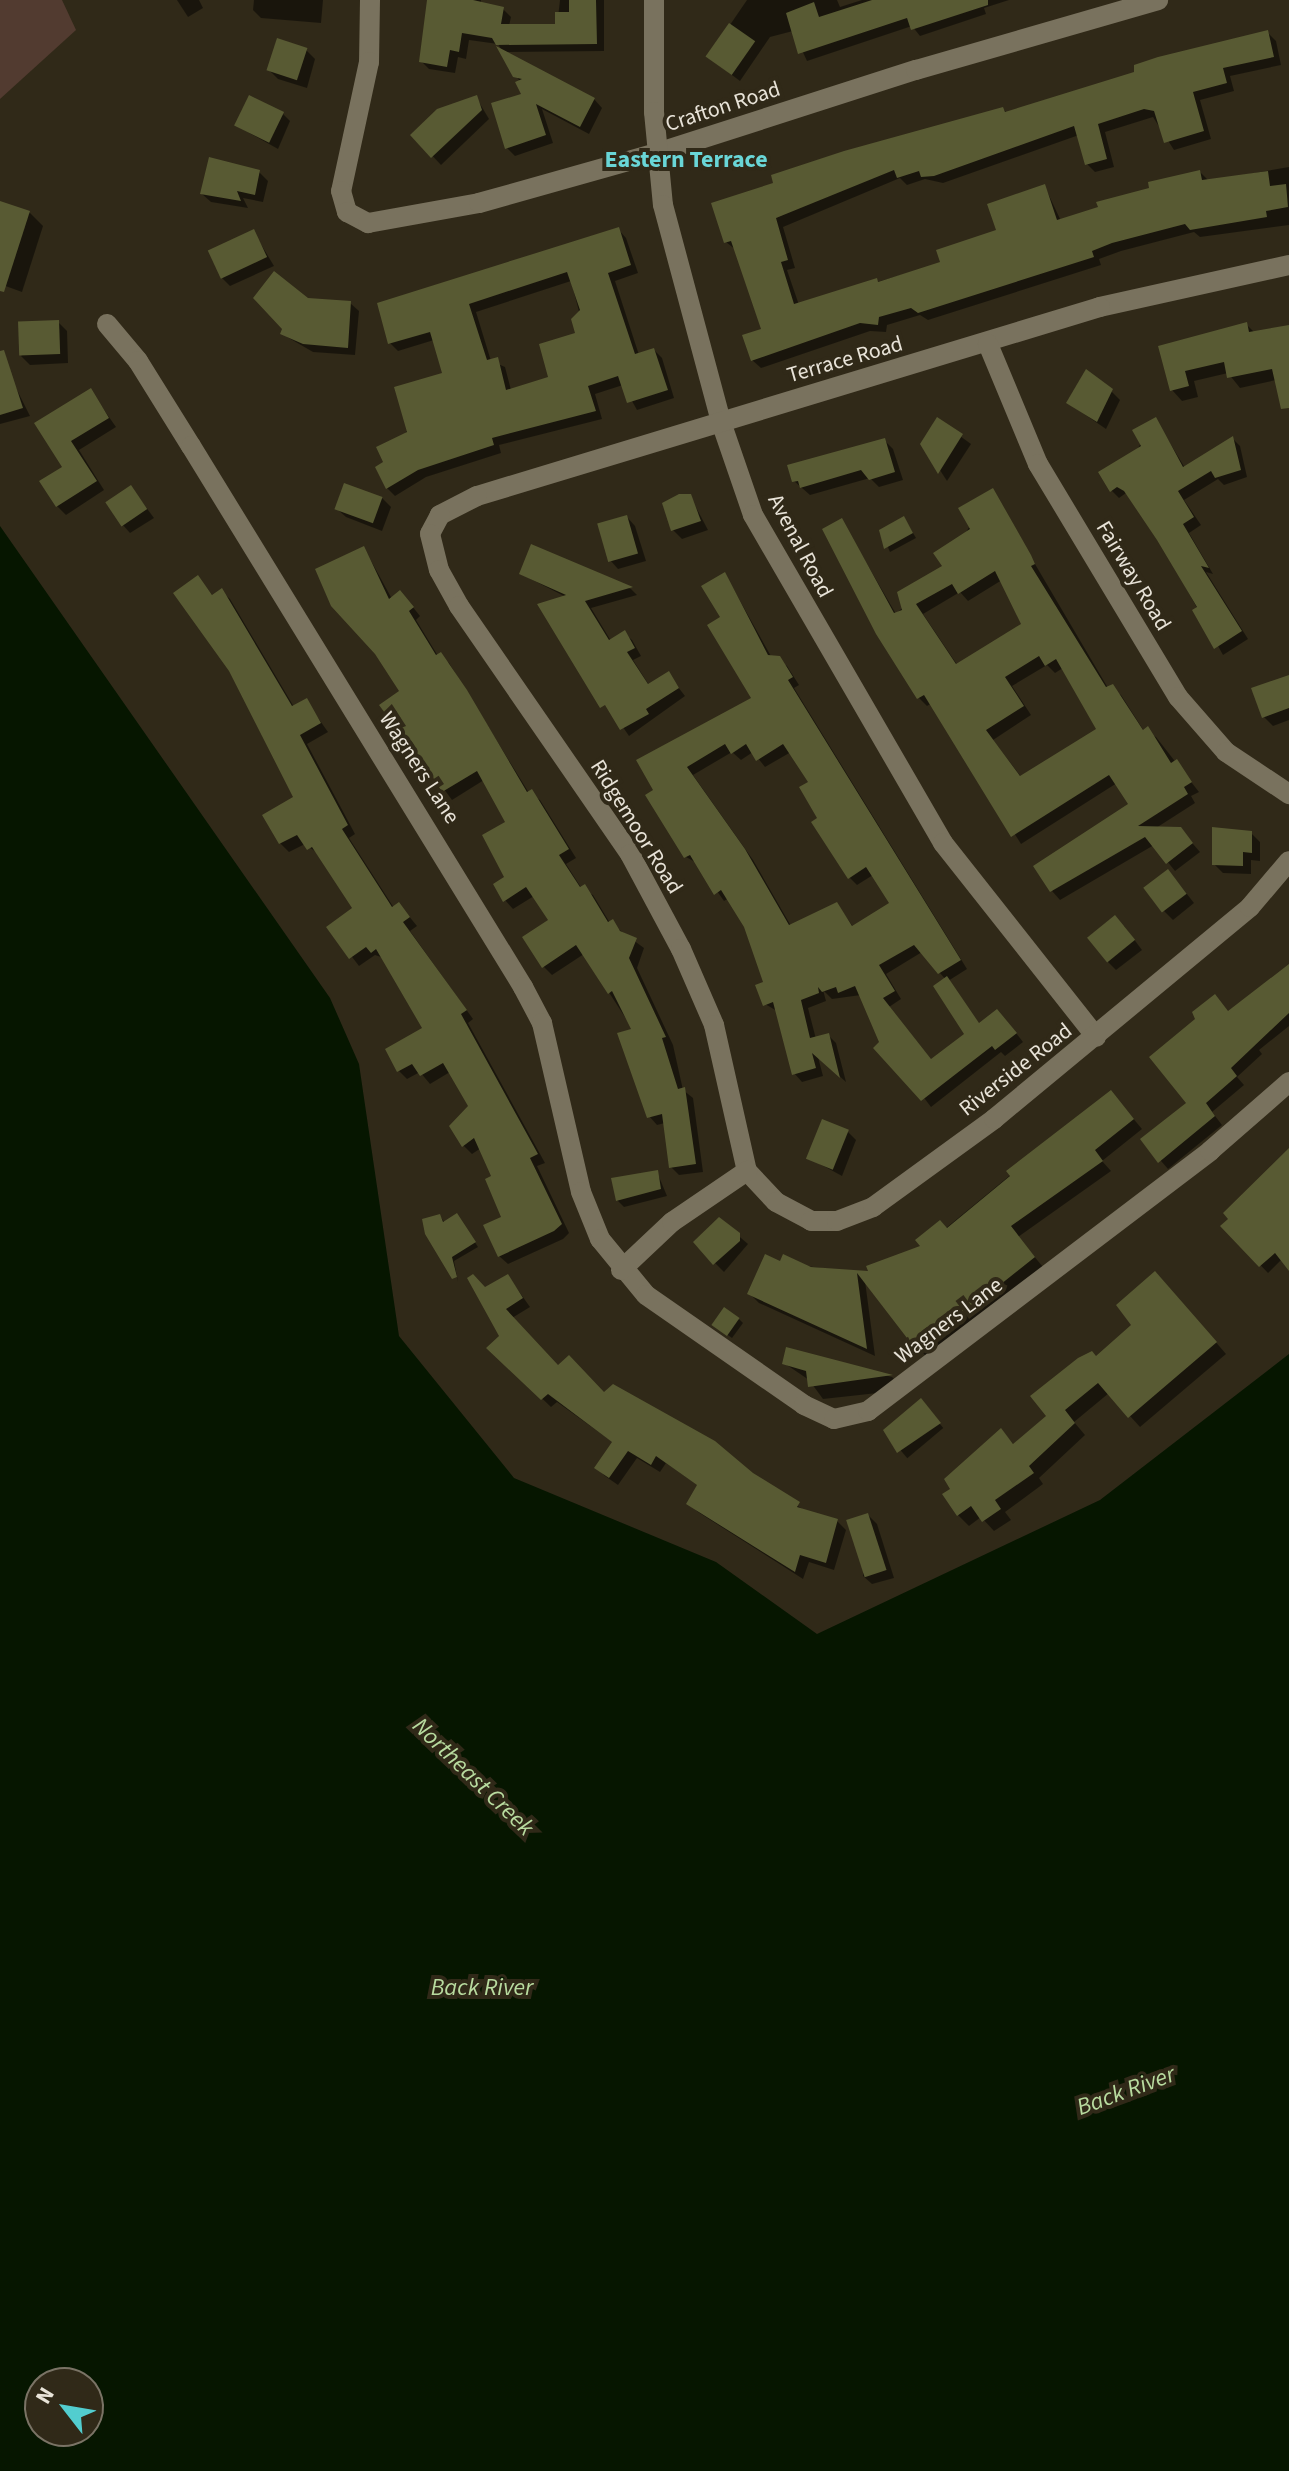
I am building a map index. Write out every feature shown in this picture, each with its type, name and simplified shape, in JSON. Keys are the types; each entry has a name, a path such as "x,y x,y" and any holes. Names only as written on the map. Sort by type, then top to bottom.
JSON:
{"street":[{"name":"Crafton Road","path":"370,0 369,62 341,191 347,212 368,223 392,222 657,153 916,70 1158,0"},
{"name":"Avenal Road","path":"654,0 657,153 678,269 721,422 771,549 943,843 1096,1037"},
{"name":"Terrace Road","path":"430,534 440,515 477,496 1140,297 1289,265"},
{"name":"Wagners Lane","path":"107,324 138,361 523,987 542,1023 588,1217 621,1270 666,1310 804,1405 834,1419 849,1418 927,1369 1210,1151 1289,1082"},
{"name":"Fairway Road","path":"988,344 1038,464 1178,697 1226,752 1289,794"},
{"name":"Ridgemoor Road","path":"430,534 439,570 459,606 630,854 688,962 714,1025 747,1171"},
{"name":"Riverside Road","path":"747,1171 765,1193 794,1213 822,1223 849,1218 873,1207 994,1119 1096,1037 1250,907 1289,861"},
{"path":"621,1270 672,1222 747,1171"}],"shaded area":[{"path":"0,0 62,0 76,30 0,99"}],"water":[{"name":"Back River","path":"0,526 330,998 359,1064 399,1336 514,1478 716,1562 817,1634 1100,1500 1289,1354 1289,2471 0,2471"}],"building":[{"path":"427,0 473,0 504,7 501,24 555,24 555,12 569,12 569,0 596,0 597,44 496,45 492,38 462,33 459,52 450,50 447,67 419,62"},
{"path":"872,0 988,0 988,5 911,30 907,18 798,54 786,13 814,2 819,17"},
{"path":"729,23 755,41 732,75 705,57"},
{"path":"1268,30 1274,57 1223,68 1227,83 1193,92 1204,131 1164,143 1154,111 1144,109 1098,124 1107,159 1085,165 1074,126 934,176 921,177 919,171 897,178 894,170 776,218 788,260 781,262 794,304 940,262 936,250 996,230 987,204 1045,184 1057,220 1098,207 1096,202 1149,188 1148,182 1200,170 1202,180 1268,171 1270,186 1286,184 1288,207 1266,211 1267,217 1190,230 1185,224 1112,243 1092,251 1094,257 918,313 911,308 879,317 878,325 860,323 751,361 742,335 761,329 731,241 724,243 711,203 773,183 771,175 844,151 1003,107 1005,112 1134,72 1134,65 1158,57"},
{"path":"277,38 307,48 297,80 266,70"},
{"path":"496,46 595,98 580,127 536,104 546,135 505,149 491,103 521,94 515,82 522,79 513,77"},
{"path":"249,95 284,112 269,143 234,126"},
{"path":"477,95 482,110 431,158 410,135 437,109"},
{"path":"209,157 260,170 255,195 237,191 241,201 200,194"},
{"path":"0,201 30,211 4,292 0,291"},
{"path":"619,227 631,265 608,273 635,354 654,348 668,390 627,403 618,376 588,386 596,411 492,438 494,445 418,470 386,489 375,467 383,462 376,447 407,432 394,387 442,373 430,332 388,344 377,303","holes":["567,272 580,310 571,319 575,333 539,344 548,377 506,390 498,357 487,360 469,304"]},
{"path":"254,229 267,257 221,279 208,251"},
{"path":"274,271 308,298 351,301 348,348 303,344 280,334 282,329 253,298"},
{"path":"59,320 60,354 19,355 18,321"},
{"path":"1247,322 1249,332 1289,325 1289,408 1281,409 1272,369 1227,378 1224,362 1185,371 1189,386 1170,391 1158,346"},
{"path":"4,350 23,408 0,415 0,351"},
{"path":"1086,369 1113,389 1097,422 1066,403"},
{"path":"91,388 109,418 71,441 97,481 56,507 39,481 62,467 34,423"},
{"path":"937,417 963,434 938,474 920,444"},
{"path":"1156,417 1183,467 1233,436 1241,470 1215,478 1211,471 1178,491 1194,517 1183,524 1209,568 1201,566 1242,631 1214,649 1192,610 1197,607 1157,540 1124,491 1117,487 1110,492 1098,472 1141,446 1132,430"},
{"path":"885,438 895,472 869,480 861,470 800,488 798,481 792,482 787,465"},
{"path":"344,483 383,497 373,523 334,509"},
{"path":"131,485 147,509 122,526 105,502"},
{"path":"993,488 1031,555 1035,564 1031,566 1106,687 1113,684 1143,730 1148,726 1171,763 1177,759 1192,782 1184,787 1188,794 1138,826 1181,827 1193,843 1166,864 1145,837 1050,892 1033,866 1128,804 1109,775 1011,837 924,695 917,699 876,634 822,529 842,518 894,613 902,610 897,592 942,566 933,553 970,529 958,508","holes":["995,571 1021,624 956,664 916,604 952,584 958,594","1039,656 1045,666 1056,659 1096,729 1020,776 986,730 1024,706 1005,677"]},
{"path":"679,494 691,494 701,521 671,531 662,503"},
{"path":"627,515 638,553 608,562 597,524"},
{"path":"904,516 913,533 884,549 879,530"},
{"path":"531,544 633,587 585,601 609,640 625,630 635,648 627,652 648,684 669,671 679,688 646,709 649,714 620,730 605,705 600,708 537,604 566,595 519,574"},
{"path":"364,546 389,599 400,590 414,607 409,611 436,655 441,652 467,690 527,792 532,789 569,849 559,855 580,887 585,884 608,922 613,919 620,931 637,938 629,958 666,1037 662,1038 678,1089 685,1087 696,1164 669,1168 662,1114 647,1118 617,1033 631,1029 612,991 608,994 576,945 542,968 522,937 548,920 526,887 503,902 493,884 504,877 482,835 505,822 477,771 442,792 422,760 413,765 394,735 399,732 379,705 399,691 375,654 331,606 315,569"},
{"path":"725,572 768,655 780,656 793,677 788,680 961,960 938,974 914,945 879,965 895,991 883,998 931,1059 964,1034 933,986 947,976 979,1023 997,1009 1017,1033 995,1050 992,1046 921,1101 873,1048 879,1042 855,986 838,993 836,987 822,992 818,987 819,993 801,1000 810,1038 829,1033 840,1078 812,1053 816,1068 792,1075 773,1002 763,1006 755,985 763,982 744,927 721,890 714,895 690,855 684,858 645,795 653,790 636,760 751,698 707,625 720,617 701,586","holes":["725,744 731,754 746,744 756,761 783,744 808,782 799,787 817,818 811,822 848,879 866,867 889,903 852,926 837,902 789,925 745,849 687,767"]},
{"path":"198,575 212,595 222,588 292,706 307,698 321,723 300,735 348,825 342,829 392,907 399,902 410,917 403,922 467,1010 461,1014 538,1154 530,1158 562,1224 554,1231 498,1257 483,1225 501,1217 485,1179 491,1176 474,1138 462,1147 449,1126 468,1106 443,1063 420,1076 412,1064 397,1072 385,1049 422,1028 376,949 371,953 366,947 349,959 326,927 352,908 312,847 307,850 297,835 279,844 262,815 293,797 229,671 173,593"},
{"path":"1289,675 1289,708 1262,718 1251,688"},
{"path":"1212,827 1252,831 1252,853 1243,852 1243,866 1212,865"},
{"path":"1168,869 1187,894 1162,912 1143,888"},
{"path":"1115,915 1135,940 1107,963 1087,938"},
{"path":"1289,964 1289,1013 1231,1068 1237,1076 1206,1103 1215,1116 1158,1163 1140,1139 1186,1103 1149,1057 1195,1019 1192,1012 1215,994 1228,1011"},
{"path":"1111,1090 1134,1119 1095,1150 1103,1161 1011,1226 1035,1257 917,1351 857,1273 867,1349 747,1294 765,1254 780,1261 783,1254 811,1267 868,1271 866,1266 920,1246 915,1240 940,1220 947,1228 1010,1176 1006,1171"},
{"path":"822,1119 849,1130 833,1170 806,1159"},
{"path":"1289,1148 1289,1271 1275,1253 1259,1267 1220,1226 1228,1219 1223,1213"},
{"path":"658,1170 661,1189 616,1201 611,1178"},
{"path":"457,1213 476,1242 452,1257 457,1277 452,1279 425,1234 422,1219 440,1214 443,1222"},
{"path":"719,1217 740,1233 740,1241 713,1265 693,1242"},
{"path":"1155,1271 1217,1342 1128,1418 1098,1383 1065,1410 1075,1423 1029,1466 1034,1473 995,1500 1001,1509 982,1522 971,1506 957,1516 942,1494 950,1489 944,1479 1001,1428 1013,1444 1046,1416 1030,1396 1078,1358 1092,1351 1096,1356 1131,1325 1116,1305"},
{"path":"473,1274 485,1287 508,1274 523,1298 506,1309 558,1365 569,1355 604,1392 613,1384 715,1441 753,1473 800,1502 797,1507 838,1519 826,1563 800,1555 795,1572 686,1504 697,1485 656,1456 651,1465 628,1451 609,1478 594,1468 612,1442 548,1394 541,1400 486,1348 499,1336 467,1278"},
{"path":"724,1307 740,1318 727,1336 711,1325"},
{"path":"786,1347 893,1375 808,1387 806,1371 782,1364"},
{"path":"921,1398 941,1423 897,1453 883,1430"},
{"path":"868,1513 887,1570 865,1577 846,1520"}],"district":[{"name":"Eastern Terrace","path":"686,160"}],"water label":[{"name":"Northeast Creek","path":"473,1777"}]}
